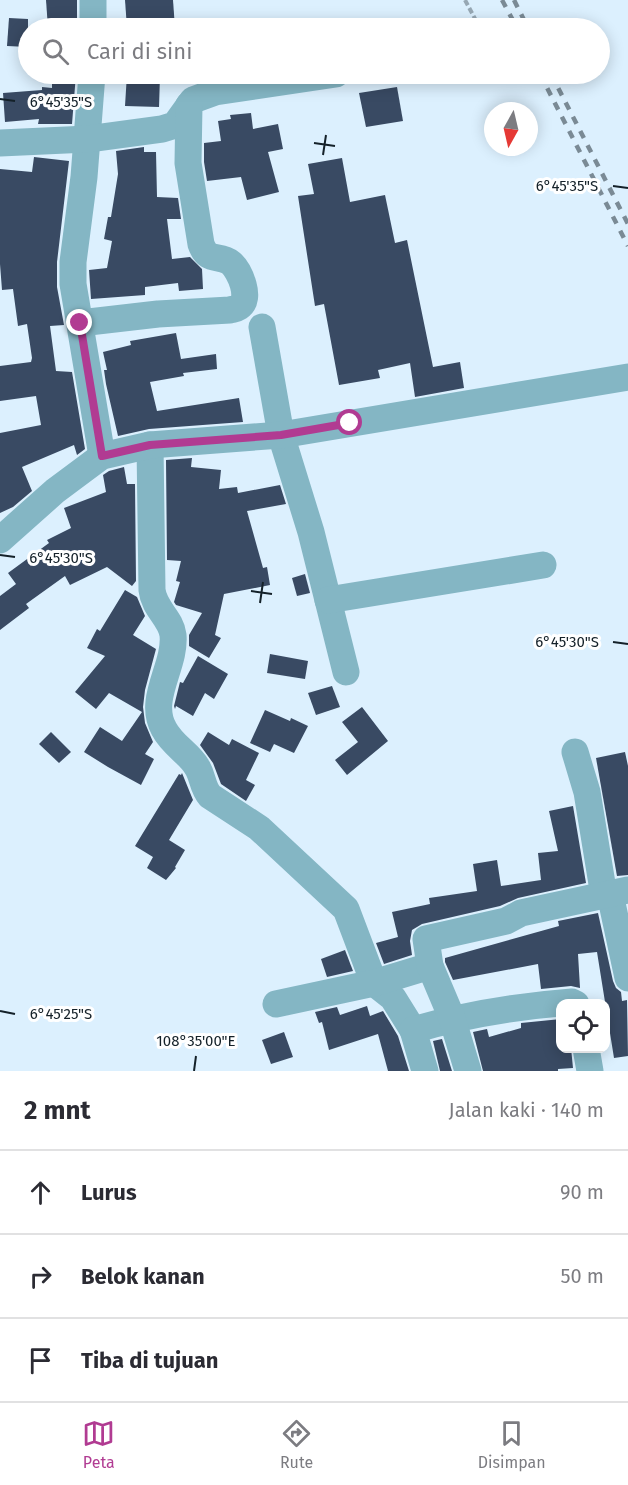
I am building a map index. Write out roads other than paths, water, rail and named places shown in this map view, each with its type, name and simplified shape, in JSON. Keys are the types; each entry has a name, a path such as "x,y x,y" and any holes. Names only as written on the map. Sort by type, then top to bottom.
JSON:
{"street":[{"path":"93,0 93,18"},
{"path":"91,84 88,139 73,262 73,284 102,456"},
{"path":"0,143 88,139 162,129 175,125 189,105 198,97 215,92 269,84"},
{"path":"80,323 158,314 230,310 240,307 244,302 243,284 233,265 228,261 207,255 201,244 188,163 189,105"},
{"path":"262,327 281,435 311,532 346,672"},
{"path":"0,540 55,491 102,456 150,445 281,435 628,377"},
{"path":"150,445 152,590 156,606 170,624 173,636 159,706 160,722 173,744 198,767 204,789 210,796 259,828 346,909 374,983 393,998 413,1030 425,1071"},
{"path":"328,600 543,565"},
{"path":"575,752 614,893 628,978"},
{"path":"468,1071 452,1018 430,966 426,939 614,893"},
{"path":"276,1004 374,983 430,966"},
{"path":"413,1030 452,1018 556,1003"},
{"path":"587,1053 590,1071"}],"railway":[{"path":"502,0 512,18"},
{"path":"514,0 523,18"},
{"path":"545,84 628,246"},
{"path":"556,84 628,224"}]}
